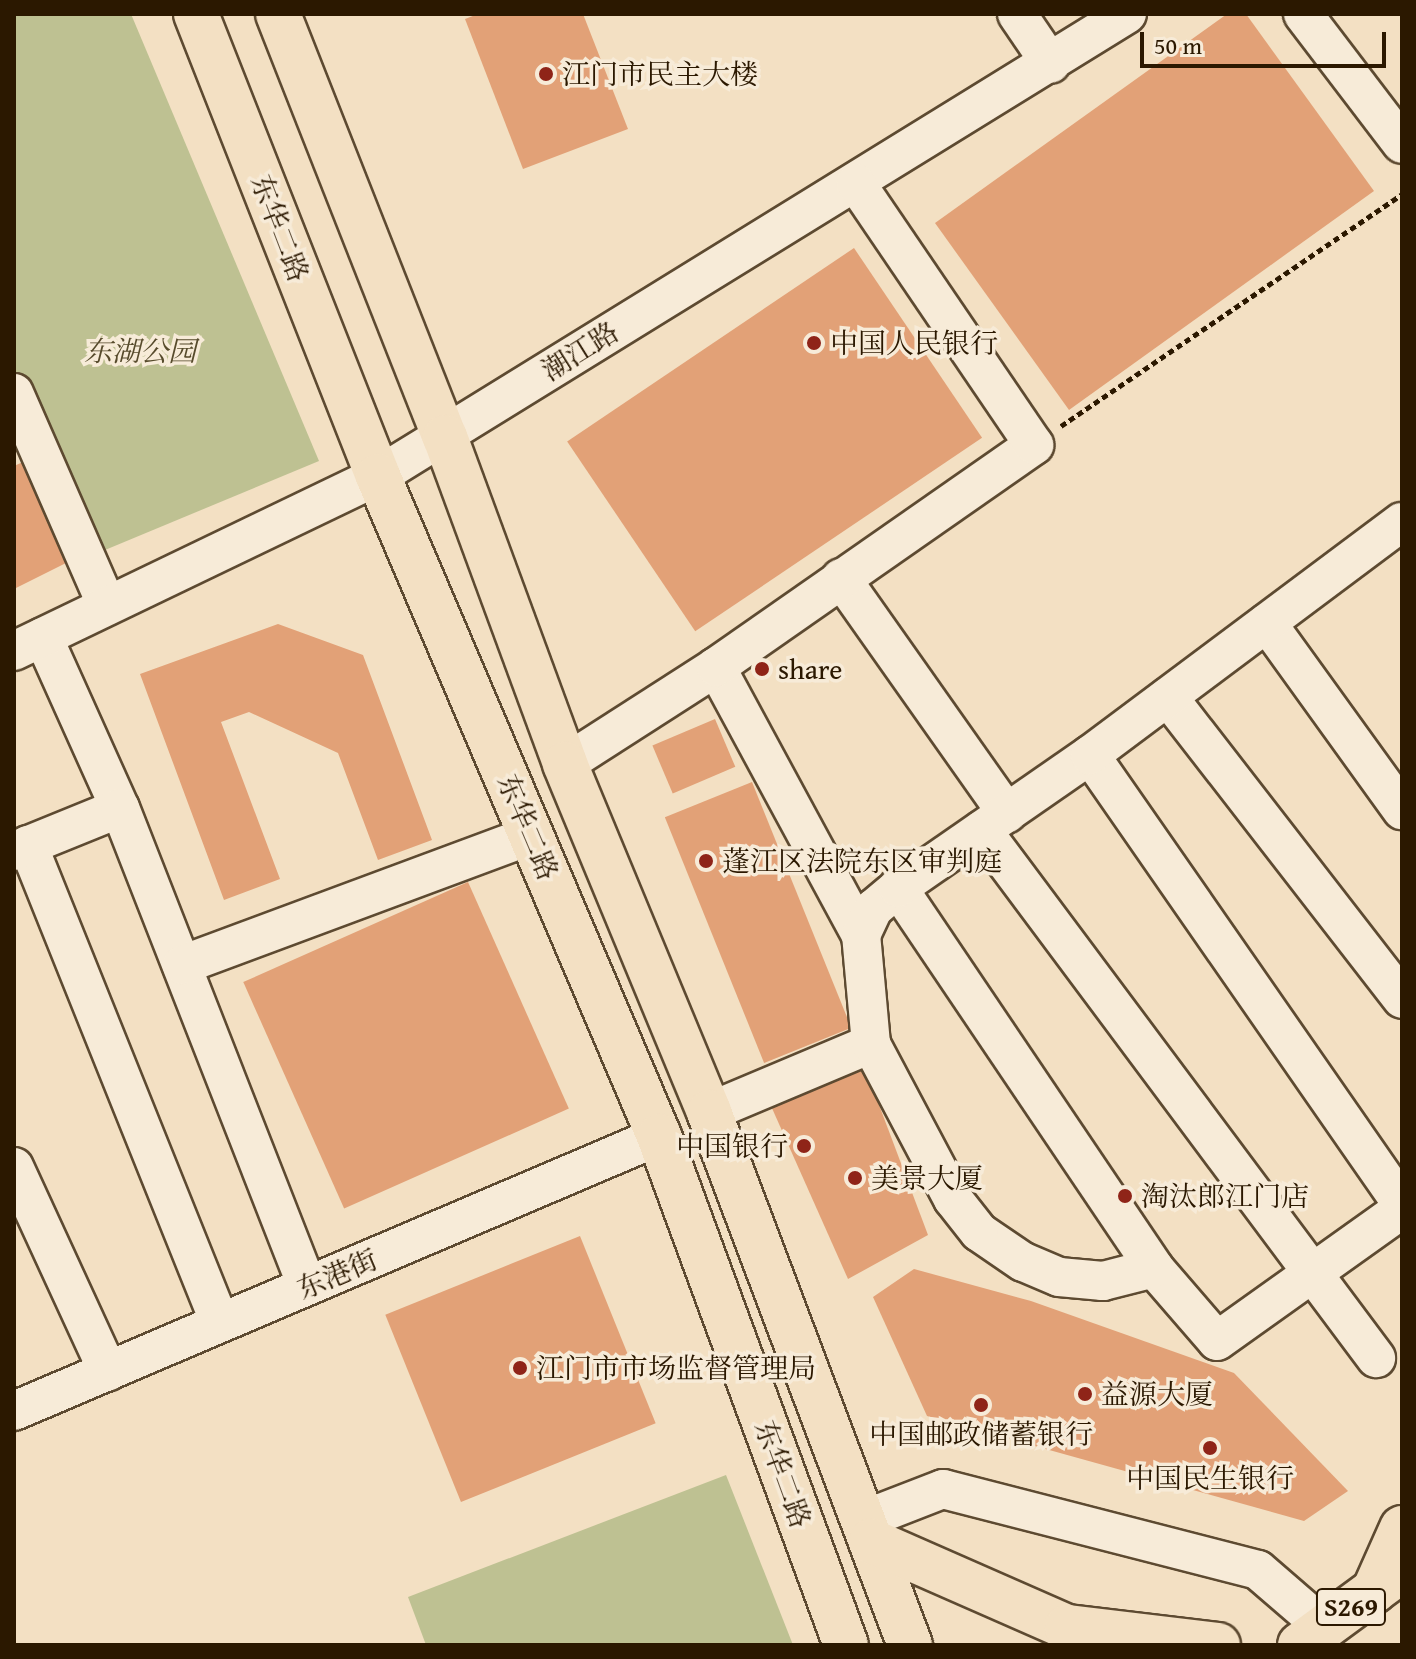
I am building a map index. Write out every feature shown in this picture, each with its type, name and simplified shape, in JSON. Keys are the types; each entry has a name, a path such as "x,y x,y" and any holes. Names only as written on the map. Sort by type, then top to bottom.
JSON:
{"main road":[{"name":"东华二路","path":"196,14 378,476 659,1136 843,1642"},
{"name":"东华二路","path":"278,14 445,437 565,764 709,1112 910,1645"},
{"path":"1388,1580 1402,1528"},
{"path":"867,1531 1067,1627 1218,1645"},
{"name":"S269","path":"1312,1636 1388,1580"}],"street":[{"path":"1017,14 1051,64"},
{"name":"潮江路","path":"29,644 378,476 1051,64 1127,14"},
{"path":"1303,14 1402,144"},
{"path":"565,764 716,667 1034,445 856,183"},
{"path":"14,393 107,606"},
{"path":"861,935 873,909 898,888 1090,755 1402,522"},
{"path":"841,578 994,822 1376,1358"},
{"path":"1267,623 1402,810"},
{"path":"29,644 120,808 307,1286"},
{"path":"716,667 861,935 871,1044 953,1199 979,1232 1023,1262 1059,1277 1103,1281 1154,1268"},
{"path":"1168,697 1402,999"},
{"path":"898,888 1154,1268 1217,1341 1315,1274 1402,1207 1090,755"},
{"path":"120,808 21,848 220,1323"},
{"path":"182,965 531,835"},
{"path":"709,1112 871,1044"},
{"name":"东港街","path":"14,1411 659,1136"},
{"path":"14,1167 108,1371"},
{"path":"867,1531 943,1489 1258,1570 1312,1636"}],"path":[{"path":"1034,445 1402,194"}],"green space":[{"name":"东湖公园","path":"14,14 131,14 319,461 93,555 14,367"},
{"path":"726,1475 793,1645 426,1645 408,1597"}],"building":[{"name":"江门市民主大楼","path":"478,14 583,14 628,129 523,169 465,19"},
{"path":"1227,14 1246,14 1374,191 1069,410 935,223"},
{"name":"中国人民银行","path":"854,248 982,438 695,631 567,441"},
{"path":"23,462 68,562 14,589 14,466"},
{"path":"278,624 363,655 432,840 378,860 338,753 249,712 221,722 280,879 224,900 140,674"},
{"path":"715,719 735,767 673,793 652,746"},
{"path":"752,782 851,1028 764,1063 665,817"},
{"path":"468,882 569,1109 344,1209 243,982"},
{"name":"美景大厦","path":"864,1065 928,1235 848,1279 771,1106"},
{"name":"江门市市场监督管理局","path":"580,1236 656,1423 461,1502 385,1315"},
{"name":"益源大厦","path":"914,1269 1031,1301 1234,1373 1348,1491 1304,1521 927,1416 873,1297"}],"place":[{"name":"江门市民主大楼","path":"546,74"},
{"name":"中国人民银行","path":"814,343"},
{"name":"share","path":"762,669"},
{"name":"蓬江区法院东区审判庭","path":"706,861"},
{"name":"中国银行","path":"804,1146"},
{"name":"美景大厦","path":"855,1178"},
{"name":"淘汰郎江门店","path":"1125,1196"},
{"name":"江门市市场监督管理局","path":"520,1368"},
{"name":"益源大厦","path":"1085,1394"},
{"name":"中国邮政储蓄银行","path":"981,1405"},
{"name":"中国民生银行","path":"1210,1448"}]}
